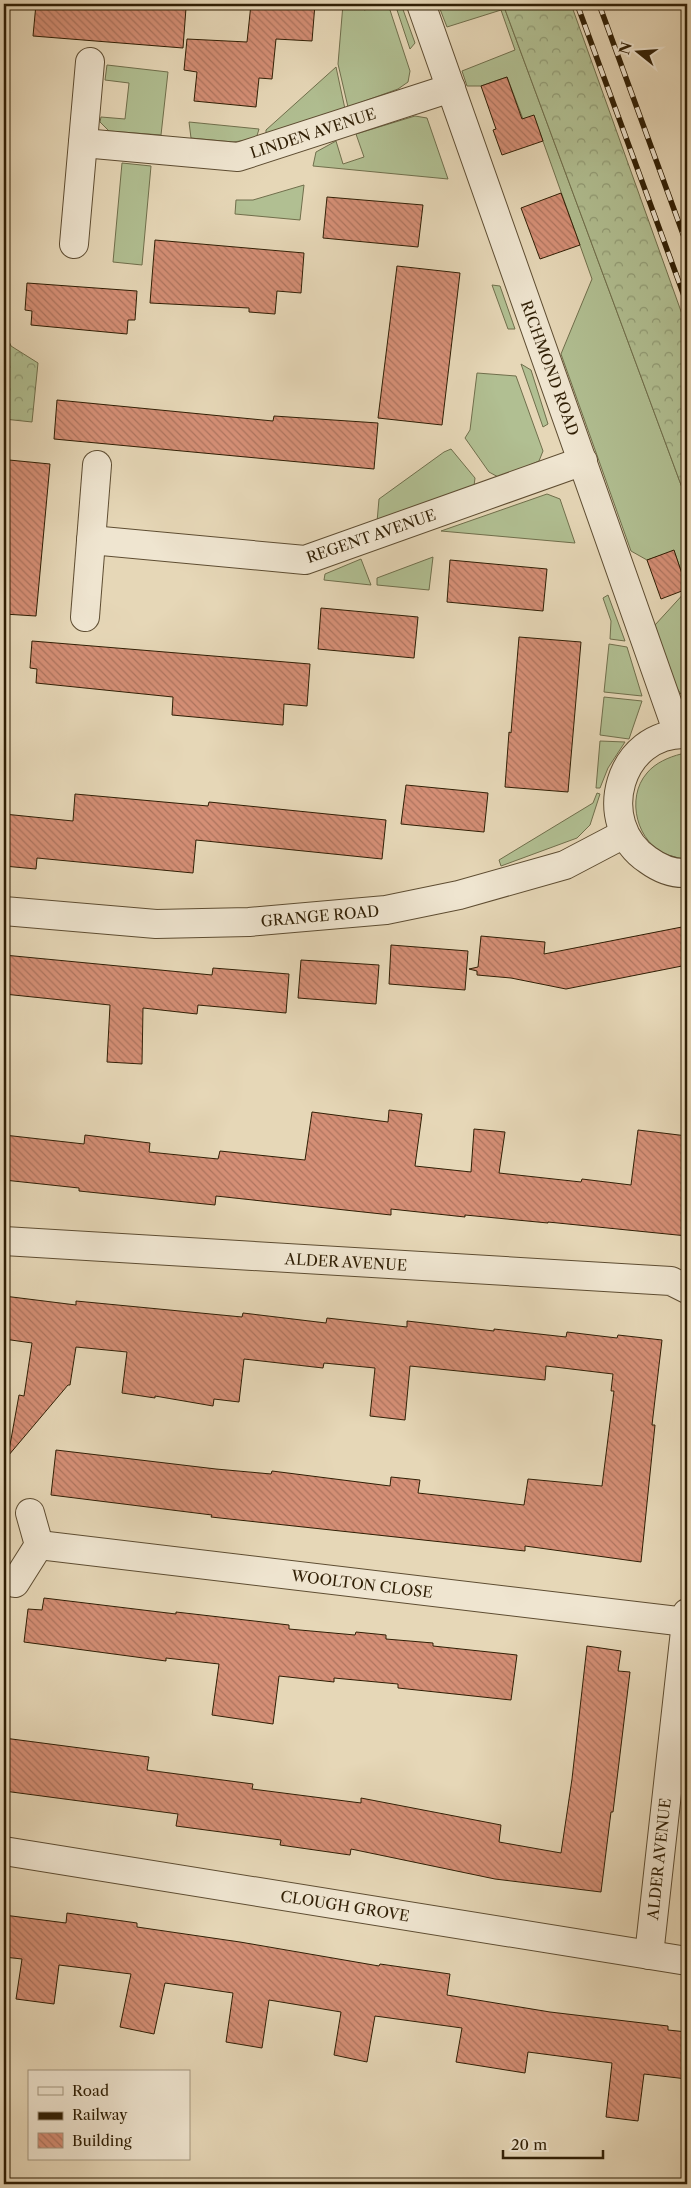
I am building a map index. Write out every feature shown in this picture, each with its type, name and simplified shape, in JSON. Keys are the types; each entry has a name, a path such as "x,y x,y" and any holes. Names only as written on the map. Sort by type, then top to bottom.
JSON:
{"street":[{"name":"RICHMOND ROAD","path":"421,4 682,734"},
{"path":"74,244 90,62"},
{"name":"LINDEN AVENUE","path":"83,143 238,157 451,88"},
{"name":"REGENT AVENUE","path":"91,540 306,560 583,461"},
{"path":"84,617 97,465"},
{"path":"682,734 656,740 638,752 625,770 618,791 618,813 624,834 638,853 657,867 679,873 687,873"},
{"name":"GRANGE ROAD","path":"4,911 156,924 249,922 386,910 459,895 565,865 624,834"},
{"name":"ALDER AVENUE","path":"4,1241 671,1281 687,1289"},
{"path":"15,1583 39,1545 30,1513"},
{"name":"WOOLTON CLOSE","path":"39,1545 687,1617"},
{"name":"ALDER AVENUE","path":"648,1955 687,1617"},
{"name":"CLOUGH GROVE","path":"4,1851 687,1962"}],"green space":[{"path":"343,4 362,4 364,10 388,4 410,71 408,82 398,89 348,107 338,64"},
{"path":"395,4 401,4 415,43 410,49"},
{"path":"438,4 503,4 687,501 687,587 674,551 647,560 631,551 561,354 592,279 534,116 523,119 507,77 481,86 467,86 462,71 515,50 501,10 447,27"},
{"path":"503,4 571,4 687,328 687,501"},
{"path":"107,65 168,72 161,135 109,131 100,122 101,117 125,119 129,83 105,80"},
{"path":"336,67 345,109 266,136 266,130"},
{"path":"415,116 427,118 448,179 313,166 316,152 336,141 343,164 364,157 356,134"},
{"path":"189,122 259,129 256,139 233,142 191,138"},
{"path":"122,163 151,166 142,265 113,262"},
{"path":"304,185 300,220 235,214 236,200 253,200"},
{"path":"492,285 500,286 515,329 508,329"},
{"path":"4,330 11,346 38,363 32,422 4,419"},
{"path":"521,364 531,370 548,424 543,427"},
{"path":"477,373 516,376 543,451 539,461 500,478 489,472 465,438 470,430"},
{"path":"451,449 475,478 474,486 377,522 379,499 444,452"},
{"path":"547,494 560,499 575,543 441,531"},
{"path":"433,557 429,590 377,585 377,578"},
{"path":"361,559 371,585 324,580 325,574"},
{"path":"687,590 687,701 671,676 655,625"},
{"path":"608,595 625,641 610,639 611,621 603,598"},
{"path":"609,644 627,647 642,696 604,692"},
{"path":"604,697 642,701 629,739 600,735"},
{"path":"600,741 625,742 608,768 600,788 596,788"},
{"path":"681,754 687,755 687,859 668,855 657,849 649,841 642,831 636,807 640,783 647,773 662,761"},
{"path":"597,793 600,794 590,825 577,838 501,866 499,860 593,803"}],"building":[{"path":"36,4 162,4 162,6 186,8 183,48 33,36"},
{"path":"251,4 315,4 312,41 276,39 272,79 259,78 256,107 194,101 197,72 184,70 187,39 247,42"},
{"path":"507,77 522,119 534,115 543,141 502,155 493,130 496,129 481,86"},
{"path":"561,193 580,245 540,259 521,208"},
{"path":"327,197 423,205 418,247 323,238"},
{"path":"155,240 304,253 301,293 277,291 275,314 249,312 249,308 150,303"},
{"path":"397,266 460,273 442,425 378,418"},
{"path":"27,283 137,291 135,320 128,320 127,334 31,325 32,311 25,310"},
{"path":"57,400 273,421 274,416 378,423 374,469 54,439"},
{"path":"9,460 50,464 36,616 4,614 4,478 7,479"},
{"path":"674,550 687,589 661,599 647,560"},
{"path":"450,560 547,569 543,611 447,602"},
{"path":"321,608 418,617 414,658 318,649"},
{"path":"519,637 581,642 568,792 505,787"},
{"path":"32,641 310,664 307,706 284,704 283,725 172,715 173,697 36,683 37,669 30,668"},
{"path":"406,785 488,793 484,832 401,824"},
{"path":"75,794 208,806 209,802 386,820 382,859 196,840 193,873 37,858 36,869 4,866 4,814 73,821"},
{"path":"687,926 687,965 566,989 511,978 477,975 477,971 469,969 478,967 481,936 545,942 544,954"},
{"path":"391,945 468,951 465,990 389,984"},
{"path":"4,955 212,975 213,968 289,974 286,1013 198,1005 197,1014 143,1008 142,1064 107,1062 110,1005 4,994"},
{"path":"301,960 379,965 376,1004 298,998"},
{"path":"389,1110 422,1114 415,1166 471,1172 474,1129 505,1132 499,1173 581,1182 582,1179 631,1185 638,1130 687,1136 687,1236 391,1209 391,1215 216,1196 215,1205 79,1191 79,1188 4,1180 4,1135 84,1144 85,1135 150,1143 149,1152 218,1159 220,1151 305,1160 312,1112 388,1122"},
{"path":"4,1296 76,1305 76,1301 242,1317 243,1313 326,1323 327,1318 407,1327 407,1321 566,1337 567,1332 617,1338 618,1335 662,1340 652,1425 655,1425 641,1562 525,1546 525,1551 211,1517 212,1515 51,1495 56,1450 216,1469 271,1474 272,1471 390,1486 391,1477 420,1480 418,1493 524,1505 528,1479 602,1486 614,1391 611,1391 613,1374 546,1366 545,1380 410,1366 405,1420 370,1416 375,1368 324,1363 323,1368 244,1359 239,1402 214,1399 213,1406 155,1396 155,1398 122,1393 127,1352 76,1347 70,1385 68,1385 8,1456 19,1395 24,1396 32,1343 4,1339"},
{"path":"44,1598 289,1625 289,1629 355,1635 356,1632 386,1635 386,1639 433,1643 433,1646 517,1655 511,1700 398,1688 398,1684 334,1678 334,1682 279,1676 273,1724 212,1715 219,1664 166,1658 166,1661 24,1642 28,1609 42,1610"},
{"path":"587,1646 621,1651 618,1671 630,1672 601,1892 495,1879 351,1849 350,1855 280,1845 281,1840 176,1826 178,1814 4,1791 4,1738 149,1757 147,1770 253,1784 252,1789 361,1803 361,1798 501,1825 499,1842 561,1853 572,1779"},
{"path":"67,1913 137,1923 137,1927 240,1942 379,1966 380,1964 450,1974 447,1995 550,2012 668,2026 668,2030 687,2032 687,2079 644,2074 638,2121 606,2117 612,2063 528,2052 525,2073 456,2062 462,2028 375,2016 367,2062 334,2055 341,2012 269,2000 262,2048 226,2042 233,1993 165,1983 154,2034 120,2027 131,1974 59,1965 54,2004 16,1999 22,1959 4,1957 4,1915 66,1923"}],"railway":[{"path":"577,4 687,304"},
{"path":"599,4 687,245"}]}
